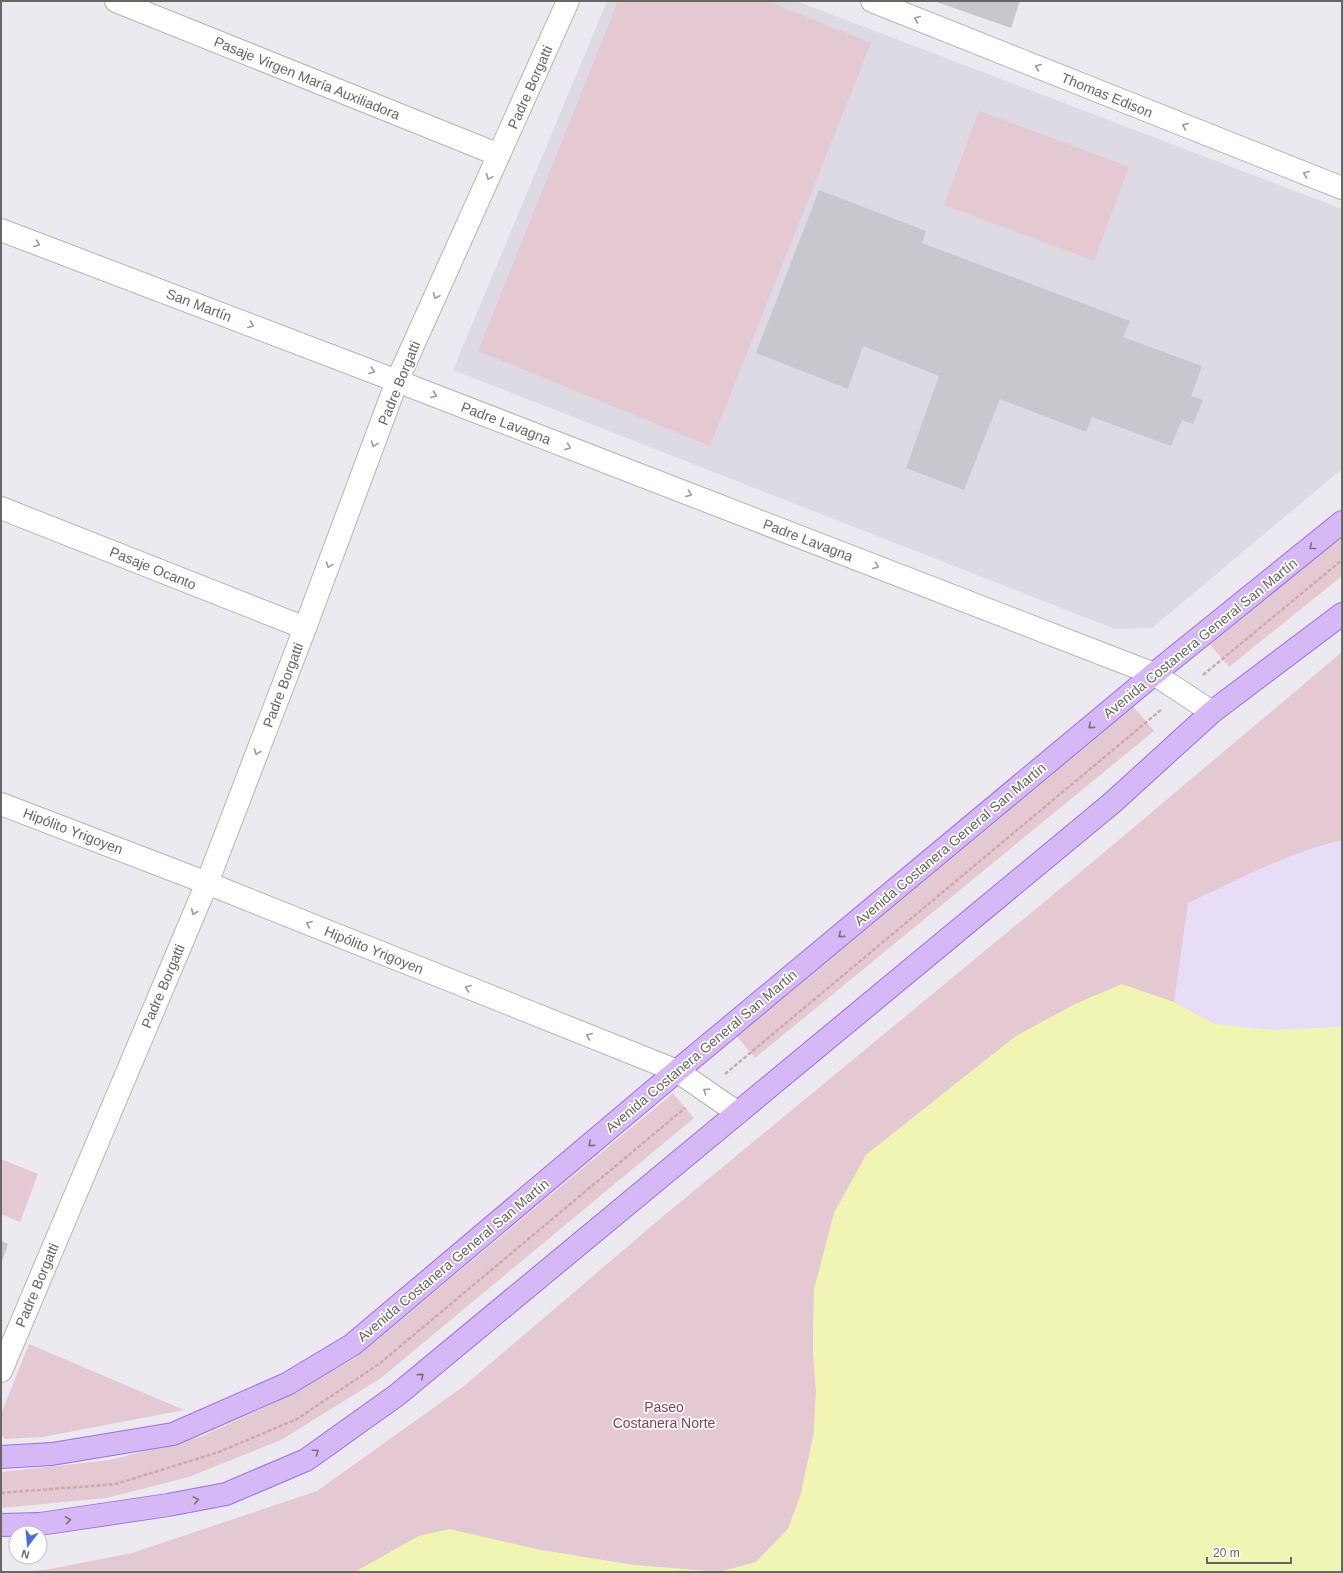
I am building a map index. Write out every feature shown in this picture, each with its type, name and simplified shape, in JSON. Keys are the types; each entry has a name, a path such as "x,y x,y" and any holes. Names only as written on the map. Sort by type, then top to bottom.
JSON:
{"main road":[{"name":"Avenida Costanera General San Martín","path":"1,1457 52,1454 173,1434 287,1384 352,1345 677,1071 1154,674 1342,522"},
{"path":"1,1525 40,1524 168,1505 226,1494 306,1460 397,1395 1112,803 1212,712 1342,614"}],"street":[{"name":"Pasaje Virgen María Auxiliadora","path":"116,1 499,155"},
{"name":"Padre Borgatti","path":"1,1371 206,883 305,628 398,381 568,1"},
{"name":"Thomas Edison","path":"872,1 1342,188"},
{"name":"San Martín","path":"1,230 398,381"},
{"name":"Padre Lavagna","path":"398,381 1154,674 1212,712"},
{"name":"Pasaje Ocanto","path":"1,508 305,628"},
{"name":"Hipólito Yrigoyen","path":"1,804 206,883 677,1071 738,1113"}],"shaded area":[{"path":"607,1 796,1 1342,209 1342,469 1152,628 1115,629 453,370"},
{"path":"1122,984 1174,1002 1215,1024 1273,1030 1342,1027 1342,1572 719,1572 756,1562 788,1529 801,1494 814,1432 816,1391 813,1351 814,1289 834,1213 866,1155 1016,1036 1075,1004"},
{"path":"449,1529 541,1550 633,1565 719,1572 355,1572 419,1536"}],"green space":[{"path":"618,1 767,1 871,43 710,446 478,351"},
{"path":"979,111 1129,167 1094,261 944,205"},
{"path":"1342,534 1342,576 1229,667 1208,642"},
{"name":"Paseo Costanera Norte","path":"1342,652 1342,1027 1215,1024 1016,1036 866,1155 814,1289 813,1351 816,1391 814,1432 801,1494 788,1529 756,1563 719,1572 633,1565 541,1550 419,1536 355,1572 15,1572 45,1570 132,1553 317,1491 464,1386 661,1218 1095,860"},
{"path":"1132,705 1154,731 755,1058 733,1032"},
{"path":"673,1093 694,1118 381,1378 281,1440 189,1477 106,1498 1,1508 1,1472 110,1460 200,1437 270,1405 354,1359"},
{"path":"1,1159 38,1174 20,1222 1,1214"},
{"path":"29,1344 184,1410 43,1437 5,1439 1,1434 1,1414"}],"sand":[{"path":"1342,840 1342,1027 1273,1030 1215,1024 1174,1002 1188,903 1283,859 1322,845"}],"building":[{"path":"934,1 1020,1 1011,28"},
{"path":"819,190 926,231 922,243 1130,321 1123,337 1202,366 1191,396 1203,400 1193,424 1182,420 1171,446 1092,417 1086,432 1000,399 964,490 906,468 939,376 863,346 848,389 756,353"},
{"path":"1,1241 8,1244 1,1264"}]}
